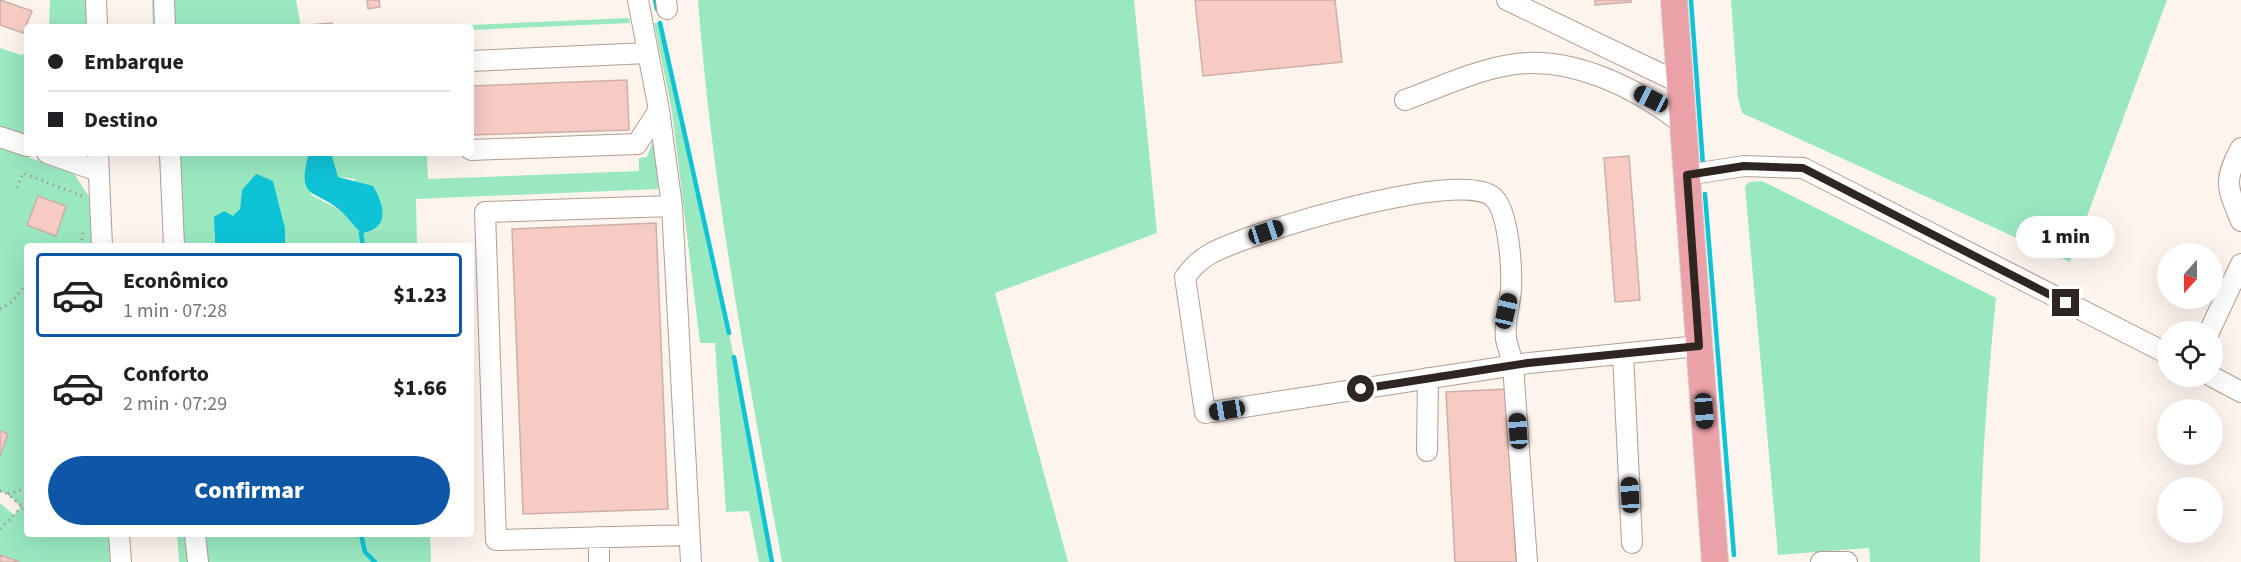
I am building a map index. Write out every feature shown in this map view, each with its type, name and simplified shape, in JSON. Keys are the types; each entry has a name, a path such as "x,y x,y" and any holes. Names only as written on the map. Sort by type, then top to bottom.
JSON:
{"main road":[{"path":"1674,0 1715,562"}],"street":[{"path":"96,0 96,24"},
{"path":"164,0 165,24"},
{"path":"638,0 659,110 672,206 691,562"},
{"path":"1507,0 1680,82"},
{"path":"474,61 648,53"},
{"path":"1405,100 1510,64 1544,64 1617,82 1651,99 1683,124"},
{"path":"474,150 637,144 659,110"},
{"path":"0,137 24,145"},
{"path":"2241,148 2228,172 2230,194 2241,221"},
{"path":"64,156 98,162 102,243"},
{"path":"170,156 174,243"},
{"path":"1687,175 1744,166 1803,168 2157,348"},
{"path":"1527,562 1513,365 1506,338 1511,268 1501,207 1492,196 1479,189 1423,192 1311,217 1212,253 1196,263 1185,277 1205,413 1513,365 1699,346"},
{"path":"672,206 485,213 496,540 689,535"},
{"path":"2214,321 2241,264"},
{"path":"1623,354 1632,543"},
{"path":"1427,451 1428,378"},
{"path":"2223,382 2241,392"},
{"path":"119,537 121,562"},
{"path":"195,537 198,562"},
{"path":"599,537 599,562"},
{"path":"1821,562 1847,562"}],"path":[{"path":"17,188 23,173 87,200"},
{"path":"81,243 84,223"},
{"path":"0,309 12,302 24,287"},
{"path":"8,494 24,489"},
{"path":"0,491 8,494 22,507 0,529"}],"green space":[{"path":"50,0 88,0 88,24 49,24"},
{"path":"152,0 296,0 300,24 153,24"},
{"path":"698,0 1134,0 1157,233 995,293 1068,562 782,562 732,282 712,141"},
{"path":"1731,0 2167,0 2070,262 1742,113 1738,98"},
{"path":"629,18 630,23 474,30 474,25"},
{"path":"654,23 660,23 734,357 772,562 759,562 749,511 726,512 715,343 700,343 672,111"},
{"path":"0,48 24,54 24,137 0,129"},
{"path":"656,133 658,189 416,199 417,243 285,243 285,228 273,181 242,190 240,209 233,217 224,211 214,234 215,243 164,243 159,156 310,156 311,195 340,210 361,233 355,179 338,177 330,156 427,156 428,179 639,171 639,158 647,157"},
{"path":"0,147 74,174 90,198 93,243 24,243 24,537 108,537 110,562 20,562 0,555 0,503 14,515 21,507 8,494 0,492"},
{"path":"1762,181 1996,298 1985,430 1980,562 1870,562 1869,548 1778,555 1745,187 1749,182"},
{"path":"177,537 430,537 431,562 179,562"}],"water":[{"path":"308,156 332,156 338,177 373,186 382,209 381,222 370,231 361,233 341,211 310,191 306,186"},
{"path":"256,174 273,181 285,228 285,243 215,243 214,217 224,211 233,216 240,209 242,190"}],"building":[{"path":"0,0 32,11 27,24 24,24 23,33 0,25"},
{"path":"367,0 379,0 380,7 368,9"},
{"path":"1195,0 1335,0 1342,62 1203,76"},
{"path":"1595,0 1631,0 1631,2 1595,5"},
{"path":"627,80 629,130 474,135 474,86"},
{"path":"1629,156 1640,300 1615,302 1604,158"},
{"path":"38,196 66,206 56,236 27,225"},
{"path":"656,223 668,509 523,514 512,229"},
{"path":"1507,389 1516,562 1455,562 1446,392"},
{"path":"0,431 8,434 0,456"},
{"path":"0,555 20,562 0,562"}],"waterway":[{"path":"655,0 657,9"},
{"path":"1691,0 1703,165"},
{"path":"660,23 729,333"},
{"path":"1705,194 1734,555"},
{"path":"361,233 363,243"},
{"path":"734,357 772,562"},
{"path":"362,537 365,552 375,562"}],"route":[{"path":"1361,389 1528,363 1699,346 1687,175 1744,166 1803,168 2066,303"}]}
